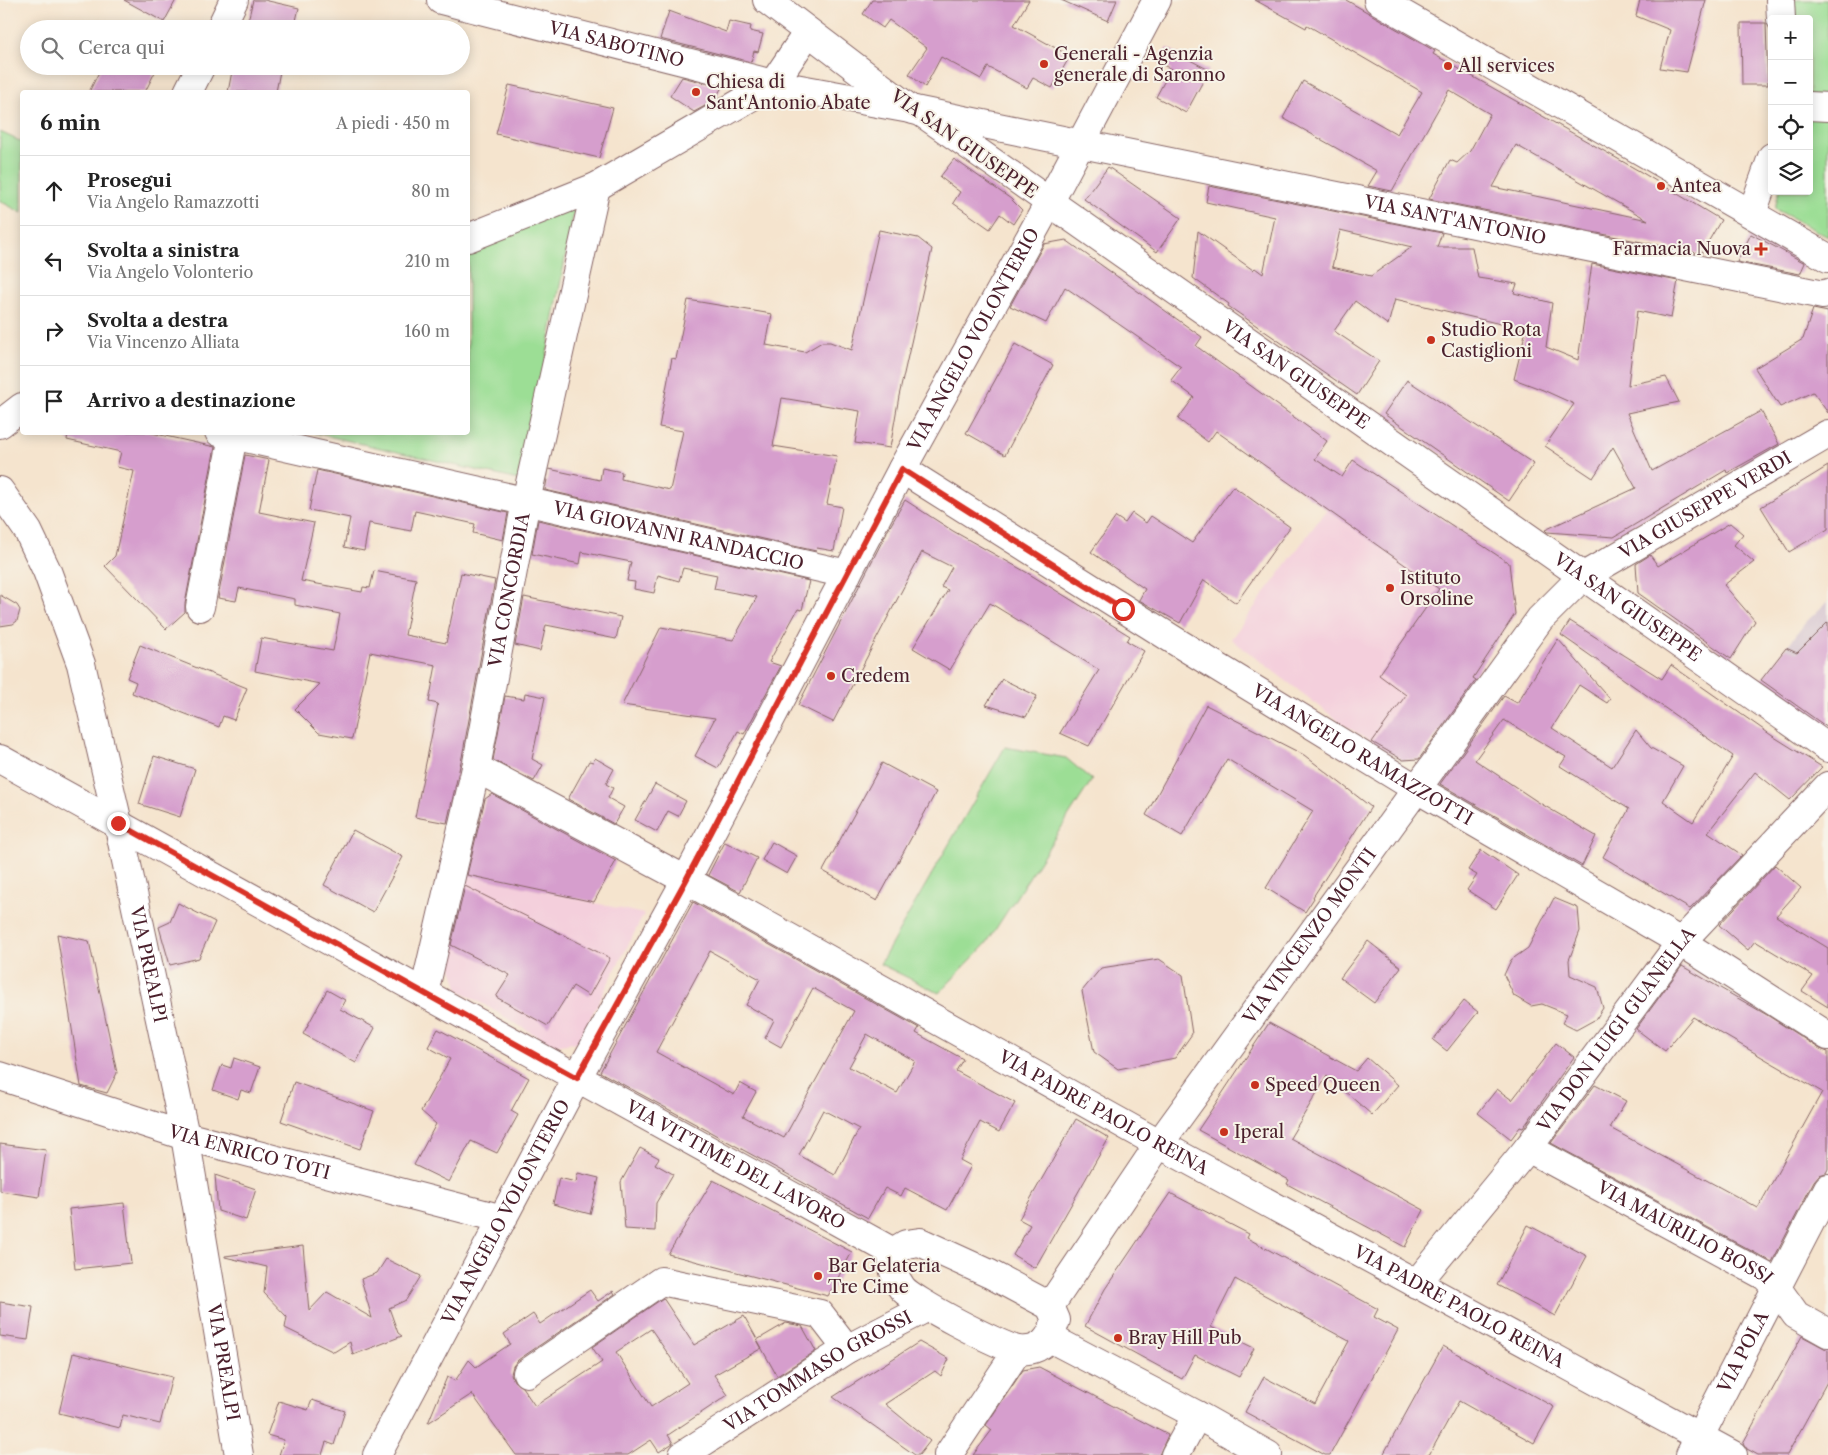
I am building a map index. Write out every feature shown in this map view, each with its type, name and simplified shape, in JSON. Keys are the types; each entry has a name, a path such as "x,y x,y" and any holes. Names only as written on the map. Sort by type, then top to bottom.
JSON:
{"street":[{"path":"224,20 234,0"},
{"name":"VIA SABOTINO","path":"441,0 774,84 910,109"},
{"name":"VIA ANGELO VOLONTERIO","path":"377,1455 577,1078 686,880 902,469 1049,203 1158,0"},
{"path":"1378,0 1828,258"},
{"path":"1780,0 1781,15"},
{"name":"VIA SAN GIUSEPPE","path":"781,3 808,32 910,109 921,112 1828,748"},
{"path":"470,237 596,187 774,84 808,32"},
{"path":"189,90 196,75"},
{"path":"1813,106 1828,107"},
{"name":"VIA SANT'ANTONIO","path":"910,109 1823,295 1828,293"},
{"path":"1752,213 1768,168"},
{"name":"VIA CONCORDIA","path":"424,993 476,768 526,501 596,187"},
{"path":"0,424 20,408"},
{"name":"VIA GIUSEPPE VERDI","path":"1582,577 1828,434"},
{"path":"200,607 226,435"},
{"name":"VIA GIOVANNI RANDACCIO","path":"230,435 846,574"},
{"name":"VIA ANGELO RAMAZZOTTI","path":"902,469 1123,609 1417,789 1681,942 1828,1036"},
{"name":"VIA PREALPI","path":"0,491 28,531 47,571 81,664 118,823 185,1136 239,1455"},
{"name":"VIA VINCENZO MONTI","path":"1050,1306 1159,1144 1540,619 1582,577"},
{"name":"VIA VITTIME DEL LAVORO","path":"0,759 893,1252"},
{"name":"VIA PADRE PAOLO REINA","path":"476,768 686,880 1159,1144 1416,1284 1695,1446 1733,1455"},
{"name":"VIA DON LUIGI GUANELLA","path":"1416,1284 1528,1148 1681,942 1828,786"},
{"name":"VIA ENRICO TOTI","path":"0,1076 185,1136 503,1219"},
{"name":"VIA MAURILIO BOSSI","path":"1528,1148 1765,1276 1776,1287 1796,1315 1828,1333"},
{"name":"VIA POLA","path":"1695,1446 1828,1188"},
{"path":"920,1242 990,1274 1050,1306 1056,1320 1050,1338 1034,1349 1018,1350 992,1340 928,1307 903,1289 894,1273 893,1252 906,1244 920,1242"},
{"path":"527,1373 661,1281 820,1314 846,1349"},
{"name":"VIA TOMMASO GROSSI","path":"684,1455 846,1349 928,1307"},
{"path":"1050,1338 1268,1455"},
{"path":"948,1455 1018,1350"},
{"path":"1175,1455 1196,1415"}],"shaded area":[{"name":"Istituto Orsoline","path":"1358,464 1509,563 1515,614 1420,759 1403,760 1344,725 1231,639"},
{"path":"1828,601 1828,728 1761,680 1806,622"},
{"path":"465,874 644,914 578,1042 554,1046 459,990 449,959"}],"green space":[{"path":"1791,0 1827,0 1828,100 1813,99 1813,15 1792,15"},
{"path":"1813,111 1828,111 1828,237 1775,209 1778,195 1813,195"},
{"path":"0,132 20,141 20,212 0,201"},
{"path":"575,206 523,481 324,435 470,435 470,251"},
{"path":"1005,747 1066,758 1092,780 986,944 939,993 880,964"}],"building":[{"path":"124,0 176,0 165,20 160,20"},
{"path":"253,0 264,0 299,8 296,20 248,20"},
{"path":"872,0 1029,0 1014,25 1070,56 1052,88 1033,78 1027,88 988,67 981,79 941,57 925,87 909,74 927,48 889,20 883,28 863,14"},
{"path":"1061,0 1117,0 1108,21"},
{"path":"1255,0 1346,0 1435,51 1433,54 1641,172 1721,220 1701,254 1429,199 1450,160 1457,163 1470,151 1490,114 1449,90 1392,191 1368,186 1377,171 1283,118 1303,81 1397,134 1422,92 1307,25 1306,28","holes":["1516,145 1648,220 1493,187"]},
{"path":"1640,0 1706,0 1687,72 1660,68 1670,30 1636,16"},
{"path":"669,11 726,32 729,21 751,26 750,31 763,34 758,52 754,51 751,62 660,39"},
{"path":"1741,23 1766,23 1768,85 1742,85"},
{"path":"1167,48 1209,70 1186,113 1156,97 1171,69 1159,63"},
{"path":"98,75 154,75 146,90 90,90"},
{"path":"231,75 279,75 276,90 228,90"},
{"name":"Chiesa di Sant'Antonio Abate","path":"682,77 722,87 714,101 694,112 670,96"},
{"path":"509,85 613,108 599,158 496,134"},
{"path":"954,159 1011,199 1022,210 1013,224 1000,214 990,229 953,203 960,192 940,177"},
{"path":"1108,167 1181,218 1157,252 1084,199"},
{"path":"1209,186 1442,233 1437,247 1472,247 1478,278 1517,284 1514,293 1552,303 1546,347 1578,360 1592,264 1678,281 1671,318 1637,311 1628,385 1666,377 1679,402 1627,413 1652,471 1761,411 1779,444 1727,473 1726,470 1614,537 1547,532 1545,530 1636,488 1613,447 1593,478 1545,446 1574,404 1514,379 1526,330 1395,299 1388,325 1355,301 1334,331 1379,361 1357,395 1228,306 1229,304 1193,278 1198,231 1253,270 1255,268 1263,274 1275,217 1206,202","holes":["1340,230 1412,247 1371,276 1332,267"]},
{"path":"879,230 918,238 932,249 899,396 890,448 855,443 860,411 782,398 773,446 837,456 827,504 842,507 834,551 817,548 816,551 545,490 549,469 600,480 602,468 622,472 621,479 670,490 683,431 659,427 672,358 676,359 688,300 772,314 766,345 805,352 822,342 830,342 852,350"},
{"name":"Farmacia Nuova","path":"1751,234 1805,263 1800,274 1737,262"},
{"path":"1066,240 1202,337 1196,346 1327,441 1315,459 1342,477 1353,460 1509,563 1515,614 1473,678 1476,680 1419,759 1403,760 1372,742 1406,695 1379,675 1439,589 1216,431 1208,442 1178,419 1194,397 1171,380 1181,367 1065,287 1046,323 1010,306 1044,244"},
{"path":"1813,309 1828,312 1828,413 1813,392 1780,407 1755,368 1803,339"},
{"path":"1015,344 1053,365 1005,455 966,433"},
{"path":"1407,380 1534,464 1509,501 1384,414"},
{"path":"68,435 161,435 215,447 185,612 166,629 105,566 115,556 134,471 117,467 121,452 67,440"},
{"path":"245,455 269,460 259,512 314,523 301,581 362,592 363,587 370,588 374,571 416,579 405,635 446,643 461,573 495,580 462,757 447,823 415,817 438,704 429,702 436,665 370,652 352,739 319,733 295,709 320,684 255,671 261,638 333,651 340,614 295,605 295,599 239,588 236,601 218,598"},
{"path":"1828,466 1828,529 1789,552 1761,507"},
{"path":"317,470 508,513 503,540 473,533 475,524 415,511 411,531 369,523 364,551 344,547 350,518 309,510"},
{"path":"1233,486 1290,527 1236,603 1204,580 1180,623 1139,600 1145,589 1091,552 1116,517 1125,523 1132,513 1146,523 1151,516 1192,543"},
{"path":"905,500 953,531 1026,572 1130,636 1127,641 1144,651 1089,746 1060,733 1099,670 990,603 950,670 913,648 948,590 941,587 952,567 922,552 833,722 798,705"},
{"path":"538,520 809,581 802,610 798,609 769,662 781,666 744,734 738,731 718,768 695,756 715,718 622,705 661,627 733,640 757,597 714,589 717,575 683,568 679,581 658,575 654,593 634,589 635,582 627,581 631,562 582,552 580,564 532,554"},
{"path":"1730,523 1743,534 1734,545 1754,562 1724,585 1755,621 1731,659 1638,593 1636,564 1650,555 1658,566"},
{"path":"0,595 17,605 20,610 17,621 13,624 0,626"},
{"path":"524,597 621,617 616,639 546,625 540,651 515,645"},
{"path":"1570,621 1662,679 1671,665 1771,735 1822,767 1790,800 1755,772 1708,832 1742,855 1690,909 1603,857 1629,809 1560,766 1566,757 1504,720 1475,760 1538,802 1596,836 1582,866 1440,784 1504,696 1517,703 1558,639 1610,699 1607,703 1579,685 1552,728 1612,767 1636,730 1651,748 1683,766 1663,801 1693,822 1733,756 1561,635"},
{"path":"1828,622 1828,728 1761,680 1786,648 1797,653"},
{"path":"140,645 247,688 234,720 223,716 219,727 132,693 136,682 127,678"},
{"path":"1002,679 1037,696 1026,717 986,705"},
{"path":"525,693 545,697 532,759 543,765 534,781 493,760 505,696 524,699"},
{"path":"1206,705 1304,755 1371,807 1305,912 1266,888 1313,811 1227,759 1182,836 1146,815"},
{"path":"154,756 195,769 180,817 139,804"},
{"path":"595,758 614,769 606,784 613,788 608,798 624,807 614,824 568,799 589,761 593,762"},
{"path":"882,763 936,792 877,901 823,871"},
{"path":"655,784 686,801 678,816 668,811 657,832 635,820"},
{"path":"492,794 616,861 594,902 467,875 485,799"},
{"path":"353,830 403,857 373,912 324,885"},
{"path":"725,842 757,858 740,892 708,875"},
{"path":"772,842 797,856 787,874 762,860"},
{"path":"1481,850 1518,875 1496,909 1467,890 1477,875 1468,870"},
{"path":"1775,865 1801,888 1776,916 1828,948 1828,1007 1802,991 1813,976 1755,941 1748,950 1719,925"},
{"path":"465,886 610,958 589,996 573,986 548,1026 496,997 510,975 451,945"},
{"path":"1554,898 1578,908 1580,931 1569,960 1570,975 1597,987 1603,1008 1596,1019 1576,1030 1562,1023 1567,1014 1542,1004 1531,1006 1514,996 1504,975 1511,960 1528,948"},
{"path":"693,902 919,1028 916,1033 963,1059 956,1071 1015,1103 999,1132 980,1122 960,1160 971,1166 947,1210 905,1188 901,1196 885,1188 868,1218 600,1072","holes":["710,951 760,979 746,1005 774,1020 765,1038 781,1047 813,988 854,1011 784,1138 743,1116 756,1092 740,1083 734,1095 656,1052","867,1034 915,1061 897,1093 849,1067","823,1110 859,1129 835,1175 799,1155"]},
{"path":"178,903 215,922 199,958 170,965 159,927 170,922"},
{"path":"57,934 89,941 117,1073 107,1093 81,1086"},
{"path":"1368,941 1401,967 1374,1003 1340,978"},
{"path":"1159,959 1183,975 1192,1034 1175,1058 1118,1069 1094,1052 1082,991 1101,968"},
{"path":"1682,966 1828,1052 1828,1169 1826,1173 1819,1175 1814,1181 1772,1262 1551,1143 1595,1085 1626,1101 1610,1128 1758,1208 1822,1092 1693,1017 1665,1051 1636,1029"},
{"path":"327,990 345,1000 340,1009 375,1028 356,1063 303,1034"},
{"path":"1464,1001 1478,1012 1447,1051 1433,1040"},
{"path":"1269,1023 1356,1071 1367,1058 1398,1085 1372,1115 1327,1076 1290,1138 1424,1210 1405,1247 1287,1184 1289,1180 1198,1130"},
{"path":"438,1029 529,1078 511,1111 518,1115 497,1153 471,1141 449,1182 414,1165 436,1124 421,1111 450,1059 428,1047"},
{"path":"1556,1043 1574,1057 1523,1128 1520,1127 1511,1139 1478,1113 1497,1089 1512,1100"},
{"path":"234,1058 260,1067 251,1093 241,1090 238,1099 213,1090 222,1065 231,1068"},
{"path":"294,1082 374,1111 360,1149 281,1121"},
{"path":"1076,1119 1109,1138 1035,1268 1013,1255 1030,1225 1019,1219"},
{"path":"0,1144 46,1150 39,1197 0,1191"},
{"path":"640,1148 659,1158 655,1164 673,1174 656,1203 655,1231 625,1229 621,1182"},
{"path":"578,1173 599,1178 590,1214 553,1204 559,1178 576,1182"},
{"path":"215,1175 256,1189 246,1220 218,1211"},
{"path":"713,1180 852,1252 828,1296 668,1254"},
{"path":"1170,1193 1249,1234 1247,1238 1378,1309 1374,1317 1398,1330 1330,1455 1325,1455 1245,1412 1264,1377 1315,1404 1349,1341 1235,1279 1211,1327 1254,1348 1239,1377 1195,1355 1182,1379 1085,1326 1105,1289"},
{"path":"124,1203 131,1263 75,1269 69,1209"},
{"path":"1528,1225 1587,1256 1555,1316 1497,1285"},
{"path":"303,1246 309,1311 327,1292 372,1318 361,1279 377,1273 386,1259 421,1276 406,1300 389,1308 398,1333 402,1336 353,1355 350,1342 334,1352 285,1328 287,1317 264,1293 267,1267 225,1257"},
{"path":"590,1290 598,1301 613,1291 615,1294 518,1360 513,1366 511,1374 514,1381 522,1387 535,1406 602,1362 592,1347 663,1298 694,1345 744,1316 762,1348 714,1375 728,1395 668,1435 673,1443 659,1452 651,1440 628,1455 516,1455 472,1394 428,1423 447,1377 455,1381 469,1360 476,1367 510,1344 504,1334 533,1314 540,1324","holes":["651,1329 688,1383 651,1407 616,1352"]},
{"path":"0,1302 33,1307 28,1340 0,1336"},
{"path":"786,1323 802,1326 816,1351 777,1376 757,1340"},
{"path":"1802,1336 1828,1350 1828,1380 1787,1455 1758,1455 1747,1449 1743,1443"},
{"path":"919,1342 949,1359 941,1376 935,1371 885,1404 930,1441 919,1455 915,1455 833,1397"},
{"path":"1443,1346 1554,1407 1534,1443 1459,1401 1429,1455 1383,1455"},
{"path":"73,1353 172,1377 160,1424 123,1415 120,1428 59,1413"},
{"path":"1039,1367 1168,1435 1159,1455 973,1455 992,1430 986,1425 1023,1370"},
{"path":"312,1400 345,1411 334,1445 326,1442 322,1455 279,1455 284,1440 267,1435 279,1401 308,1410"}],"place":[{"name":"Generali - Agenzia generale di Saronno","path":"1044,64"},
{"name":"All services","path":"1448,66"},
{"name":"Chiesa di Sant'Antonio Abate","path":"696,92"},
{"name":"Antea","path":"1661,186"},
{"name":"Farmacia Nuova","path":"1761,249"},
{"name":"Studio Rota Castiglioni","path":"1431,340"},
{"name":"Istituto Orsoline","path":"1390,588"},
{"name":"Credem","path":"831,676"},
{"name":"Speed Queen","path":"1255,1085"},
{"name":"Iperal","path":"1224,1132"},
{"name":"Bar Gelateria Tre Cime","path":"818,1276"},
{"name":"Bray Hill Pub","path":"1118,1338"}],"route":[{"path":"118,823 577,1078 686,880 902,469 1123,609"}]}
